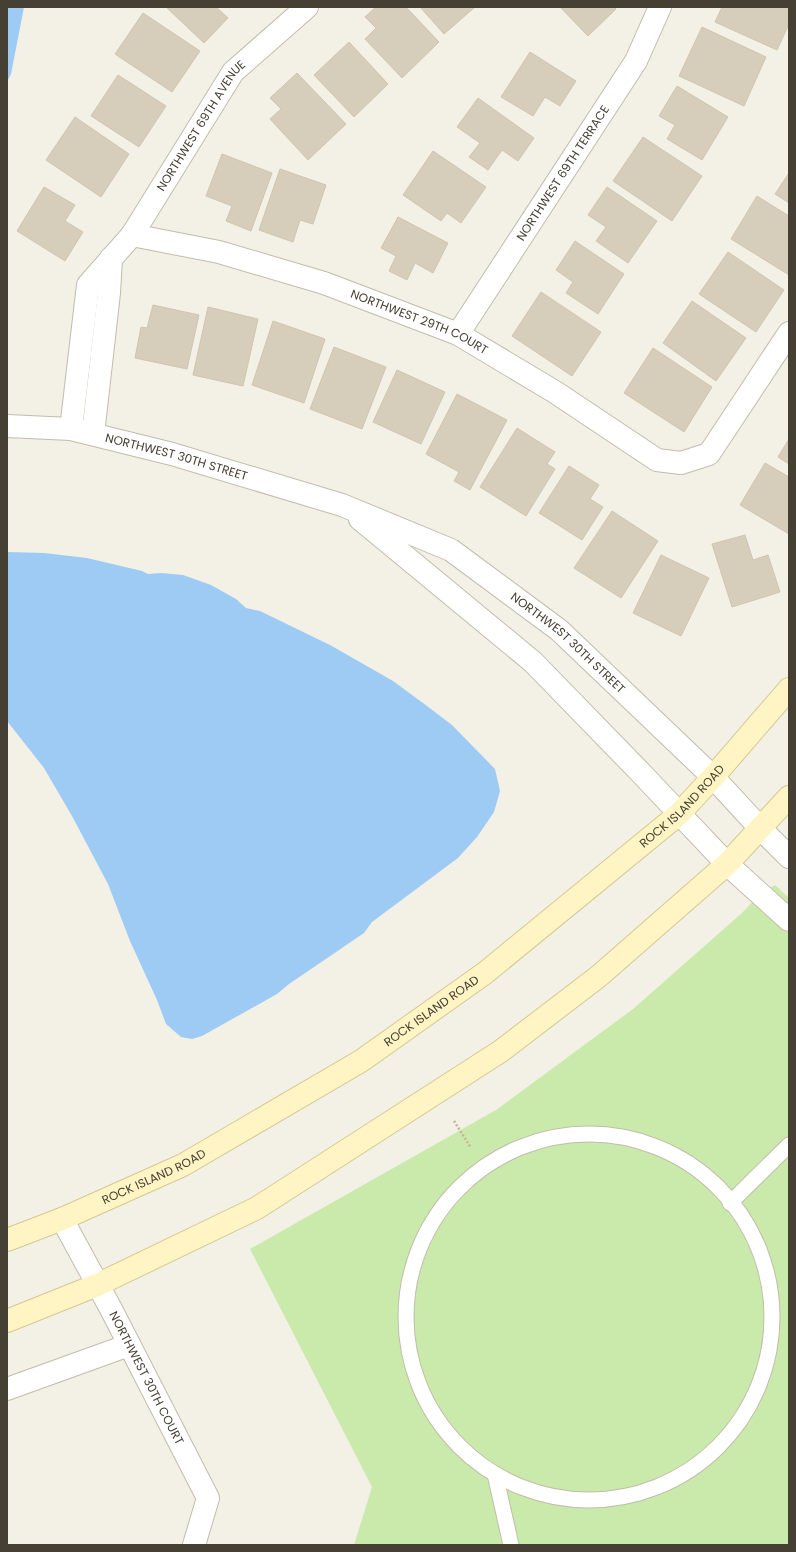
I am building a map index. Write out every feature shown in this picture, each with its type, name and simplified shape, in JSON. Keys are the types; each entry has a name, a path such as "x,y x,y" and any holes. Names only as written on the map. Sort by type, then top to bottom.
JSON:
{"main road":[{"name":"ROCK ISLAND ROAD","path":"7,1240 62,1219 183,1165 361,1061 485,973 679,814 714,777 789,689"},
{"path":"7,1322 97,1285 257,1208 501,1051 599,976 727,864 789,797"}],"street":[{"name":"NORTHWEST 69TH AVENUE","path":"71,429 88,285 132,235 233,72 307,7"},
{"name":"NORTHWEST 69TH TERRACE","path":"458,334 636,61 660,7"},
{"name":"NORTHWEST 29TH COURT","path":"132,235 219,252 324,283 458,334 555,392 657,460 681,463 709,454 789,333"},
{"path":"93,434 109,293 111,258"},
{"name":"NORTHWEST 30TH STREET","path":"7,426 71,429 172,454 342,505 451,550 559,630 714,777 760,828 789,857"},
{"name":"NORTHWEST 30TH STREET","path":"342,505 533,662 727,864 789,920"},
{"name":"NORTHWEST 30TH COURT","path":"62,1219 130,1345 208,1498 195,1543"},
{"path":"7,1389 130,1345"}],"lane":[{"path":"609,1134 666,1149 718,1185 755,1236 773,1297 770,1360 740,1426 702,1465 646,1494 583,1502 522,1489 495,1474 471,1459 432,1414 410,1360 405,1302 419,1245 450,1195 495,1158 550,1136 609,1134"},
{"path":"730,1203 789,1145"},
{"path":"495,1474 511,1545"}],"path":[{"path":"454,1121 471,1148"}],"green space":[{"path":"775,885 789,898 789,1545 354,1545 372,1487 250,1249 496,1110 633,1009 742,913 761,893"}],"water":[{"path":"7,7 24,7 11,74 7,82"},
{"path":"7,552 44,553 87,558 142,571 148,574 161,573 183,575 211,585 236,599 246,608 260,611 330,645 393,681 452,725 495,769 500,791 494,812 477,837 458,858 372,922 364,933 289,984 277,994 202,1036 192,1039 181,1037 166,1024 157,1000 130,941 108,884 72,816 44,768 7,721"}],"building":[{"path":"166,7 216,7 228,18 204,43"},
{"path":"376,7 406,7 439,42 402,78 365,39 376,28 365,17"},
{"path":"420,7 475,7 444,34"},
{"path":"560,7 613,7 616,9 588,36"},
{"path":"722,7 789,7 789,24 777,50 715,22"},
{"path":"143,13 200,51 172,92 115,54"},
{"path":"702,27 766,57 744,106 679,76"},
{"path":"349,42 388,84 354,117 314,75"},
{"path":"530,52 576,81 560,106 545,97 533,116 501,97"},
{"path":"297,73 346,124 308,160 270,119 281,109 270,98"},
{"path":"118,75 166,106 139,147 91,116"},
{"path":"677,86 728,117 702,160 667,139 675,125 659,116"},
{"path":"478,98 534,138 518,161 502,150 488,170 469,157 480,143 457,127"},
{"path":"75,117 129,154 101,197 46,160"},
{"path":"643,137 702,176 672,221 613,181"},
{"path":"433,151 486,187 461,223 447,213 441,221 403,195"},
{"path":"222,154 272,173 251,231 226,221 232,206 206,196"},
{"path":"280,169 326,185 313,224 300,220 293,242 259,230"},
{"path":"789,173 789,203 775,194"},
{"path":"44,187 75,205 65,221 83,232 65,261 17,231"},
{"path":"607,187 657,221 628,263 596,241 606,227 588,215"},
{"path":"757,196 789,216 789,275 731,239"},
{"path":"398,217 448,243 433,273 415,263 407,280 389,271 396,256 381,248"},
{"path":"575,241 624,274 598,314 566,293 573,282 556,270"},
{"path":"728,252 784,290 756,332 699,294"},
{"path":"541,292 601,332 572,376 512,336"},
{"path":"692,301 746,338 716,381 663,343"},
{"path":"153,305 199,315 187,369 135,358 141,327 147,328"},
{"path":"208,307 258,319 243,386 193,375"},
{"path":"273,321 325,339 304,403 252,385"},
{"path":"334,347 386,367 362,429 310,409"},
{"path":"653,348 712,387 684,432 624,393"},
{"path":"397,370 445,392 421,444 373,422"},
{"path":"457,394 507,420 470,490 454,481 459,472 426,454"},
{"path":"517,428 555,452 547,464 555,469 526,516 480,487"},
{"path":"789,439 789,464 778,457"},
{"path":"765,463 789,477 789,534 740,505"},
{"path":"569,466 599,485 590,499 603,507 582,540 539,513"},
{"path":"612,511 658,541 621,598 574,568"},
{"path":"745,535 753,560 768,555 780,592 732,607 712,544"},
{"path":"661,555 709,578 681,636 633,613"}]}
